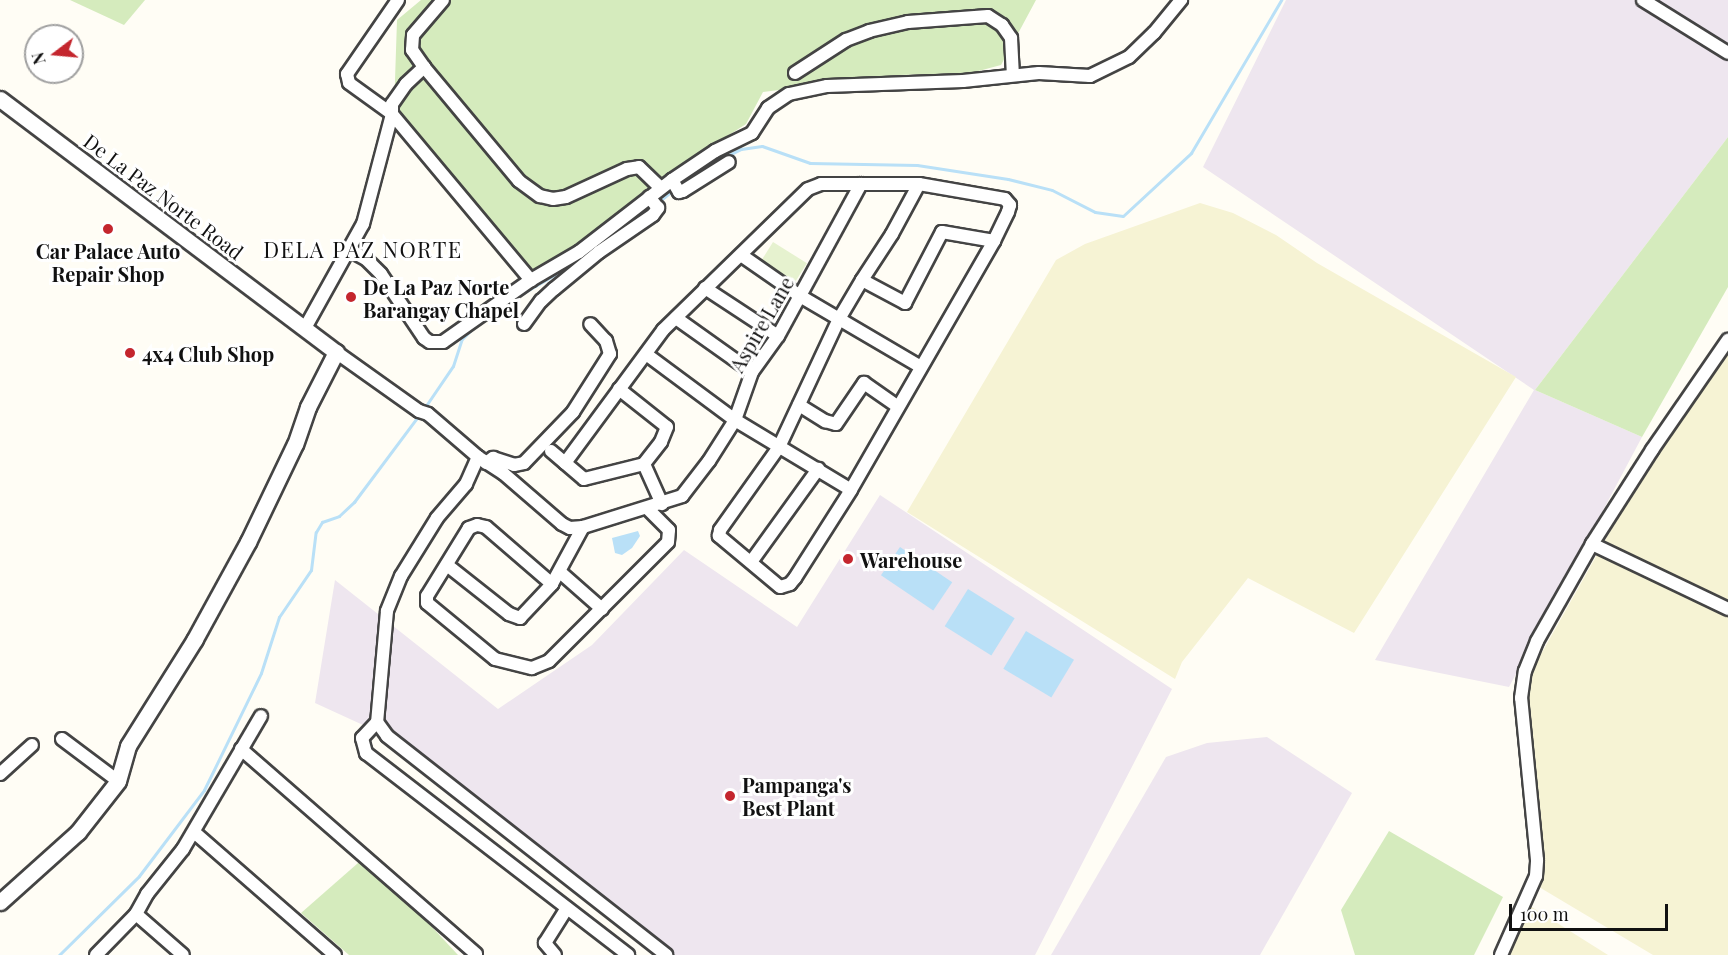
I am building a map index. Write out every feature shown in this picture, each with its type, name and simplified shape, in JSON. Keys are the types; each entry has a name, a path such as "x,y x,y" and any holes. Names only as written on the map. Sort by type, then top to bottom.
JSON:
{"street":[{"path":"398,0 347,74 349,83 392,114 531,280"},
{"path":"443,0 413,35 412,50 519,181 540,196 553,199 566,197 627,169 639,167 661,188"},
{"path":"349,250 366,259 381,274 419,333 430,342 443,342 531,280 579,252 653,202 661,188 674,184 708,166 752,133 774,101 802,90 1039,72 1081,77 1098,74 1129,57 1154,33 1180,0"},
{"path":"1643,0 1728,53"},
{"path":"795,73 846,40 869,31 908,22 988,16 1002,25 1011,38 1013,75"},
{"path":"305,328 339,263 363,224 392,114 392,104 396,96 424,67"},
{"name":"De La Paz Norte Road","path":"0,99 336,352 423,413 482,460"},
{"path":"708,166 729,162"},
{"path":"565,463 663,330 808,189 821,184 919,184 1008,201 1008,212 994,241 897,406 851,490 790,584 780,586 719,536 720,530 779,447 839,319 892,234 919,184"},
{"name":"Aspire Lane","path":"583,527 682,496 709,461 735,420 752,372 778,336 861,184"},
{"path":"524,324 541,301 554,289 599,252 653,215 653,202"},
{"path":"862,280 905,303 942,232 994,241"},
{"path":"741,255 800,297 921,367"},
{"path":"705,288 778,336"},
{"path":"676,318 752,372"},
{"path":"590,324 606,341 610,354 573,412 524,463 514,465 493,458 482,460 466,484 437,518 401,576 387,611 377,722 362,738 366,753 628,955"},
{"path":"1501,955 1536,876 1537,860 1521,698 1525,671 1537,641 1592,544 1652,450 1728,340"},
{"path":"0,902 78,832 118,781 128,746 195,639 248,542 296,444 308,407 336,352"},
{"path":"645,354 735,420 851,490"},
{"path":"800,405 825,421 836,424 864,383 897,406"},
{"path":"551,451 584,478 644,464 661,442 667,427 619,389"},
{"path":"482,460 503,473 562,525 570,528 583,527"},
{"path":"644,464 662,504"},
{"path":"751,562 818,469"},
{"path":"552,584 486,526 477,525 469,528 427,596 427,603 495,659 532,668 549,661 668,542 669,530 648,508"},
{"path":"447,565 509,614 520,618 552,584 583,527"},
{"path":"1592,544 1728,609"},
{"path":"560,572 602,609"},
{"path":"96,955 136,914 147,894 194,832 261,716"},
{"path":"377,722 387,736 666,955"},
{"path":"62,740 118,781"},
{"path":"2,768 32,745"},
{"path":"241,749 476,954"},
{"path":"194,832 335,955"},
{"path":"555,955 545,943 567,909"},
{"path":"136,914 183,955"}],"shaded area":[{"path":"1286,0 1728,0 1728,137 1535,390 1642,437 1509,687 1375,660 1534,390 1203,167"},
{"path":"1200,203 1233,213 1276,235 1317,263 1516,377 1354,633 1248,578 1182,662 1175,679 907,512 1056,260 1085,244"},
{"path":"1728,351 1728,955 1653,955 1539,887 1527,679 1652,457"},
{"path":"880,495 1172,689 1035,955 675,955 363,725 315,703 335,580 498,709 592,645 684,550 797,627"},
{"path":"1267,737 1352,793 1260,955 1051,955 1166,757 1207,743"},
{"path":"1527,904 1608,955 1510,955"}],"green space":[{"path":"70,0 145,0 124,25"},
{"path":"421,0 1036,0 1001,65 971,73 899,75 763,92 746,124 650,186 573,248 533,270 394,110 397,20"},
{"path":"1728,137 1728,287 1642,437 1535,390"},
{"path":"773,242 807,263 794,284 760,262"},
{"path":"1389,831 1503,897 1474,955 1355,955 1341,910"},
{"path":"366,856 458,955 349,955 301,913"}],"water":[{"path":"638,531 640,536 632,548 622,555 615,553 612,538"},
{"path":"900,547 952,582 933,610 881,575"},
{"path":"968,589 1015,618 991,655 945,626"},
{"path":"1026,631 1074,660 1051,698 1003,669"}],"waterway":[{"path":"678,186 698,170 741,149 762,146 810,163 917,165 1008,179 1052,190 1095,212 1123,216 1191,153 1281,0"},
{"path":"657,203 673,190"},
{"path":"636,219 652,207"},
{"path":"513,299 580,260"},
{"path":"423,410 453,366 462,339 474,327"},
{"path":"59,955 139,876 204,790 261,673 279,617 311,570 316,532 322,522 339,516 354,502 419,415"}],"place":[{"name":"Car Palace Auto Repair Shop","path":"108,229"},
{"name":"De La Paz Norte Barangay Chapel","path":"351,297"},
{"name":"4x4 Club Shop","path":"130,353"},
{"name":"Warehouse","path":"848,559"},
{"name":"Pampanga's Best Plant","path":"730,796"}],"district":[{"name":"DELA PAZ NORTE","path":"363,250"}]}
